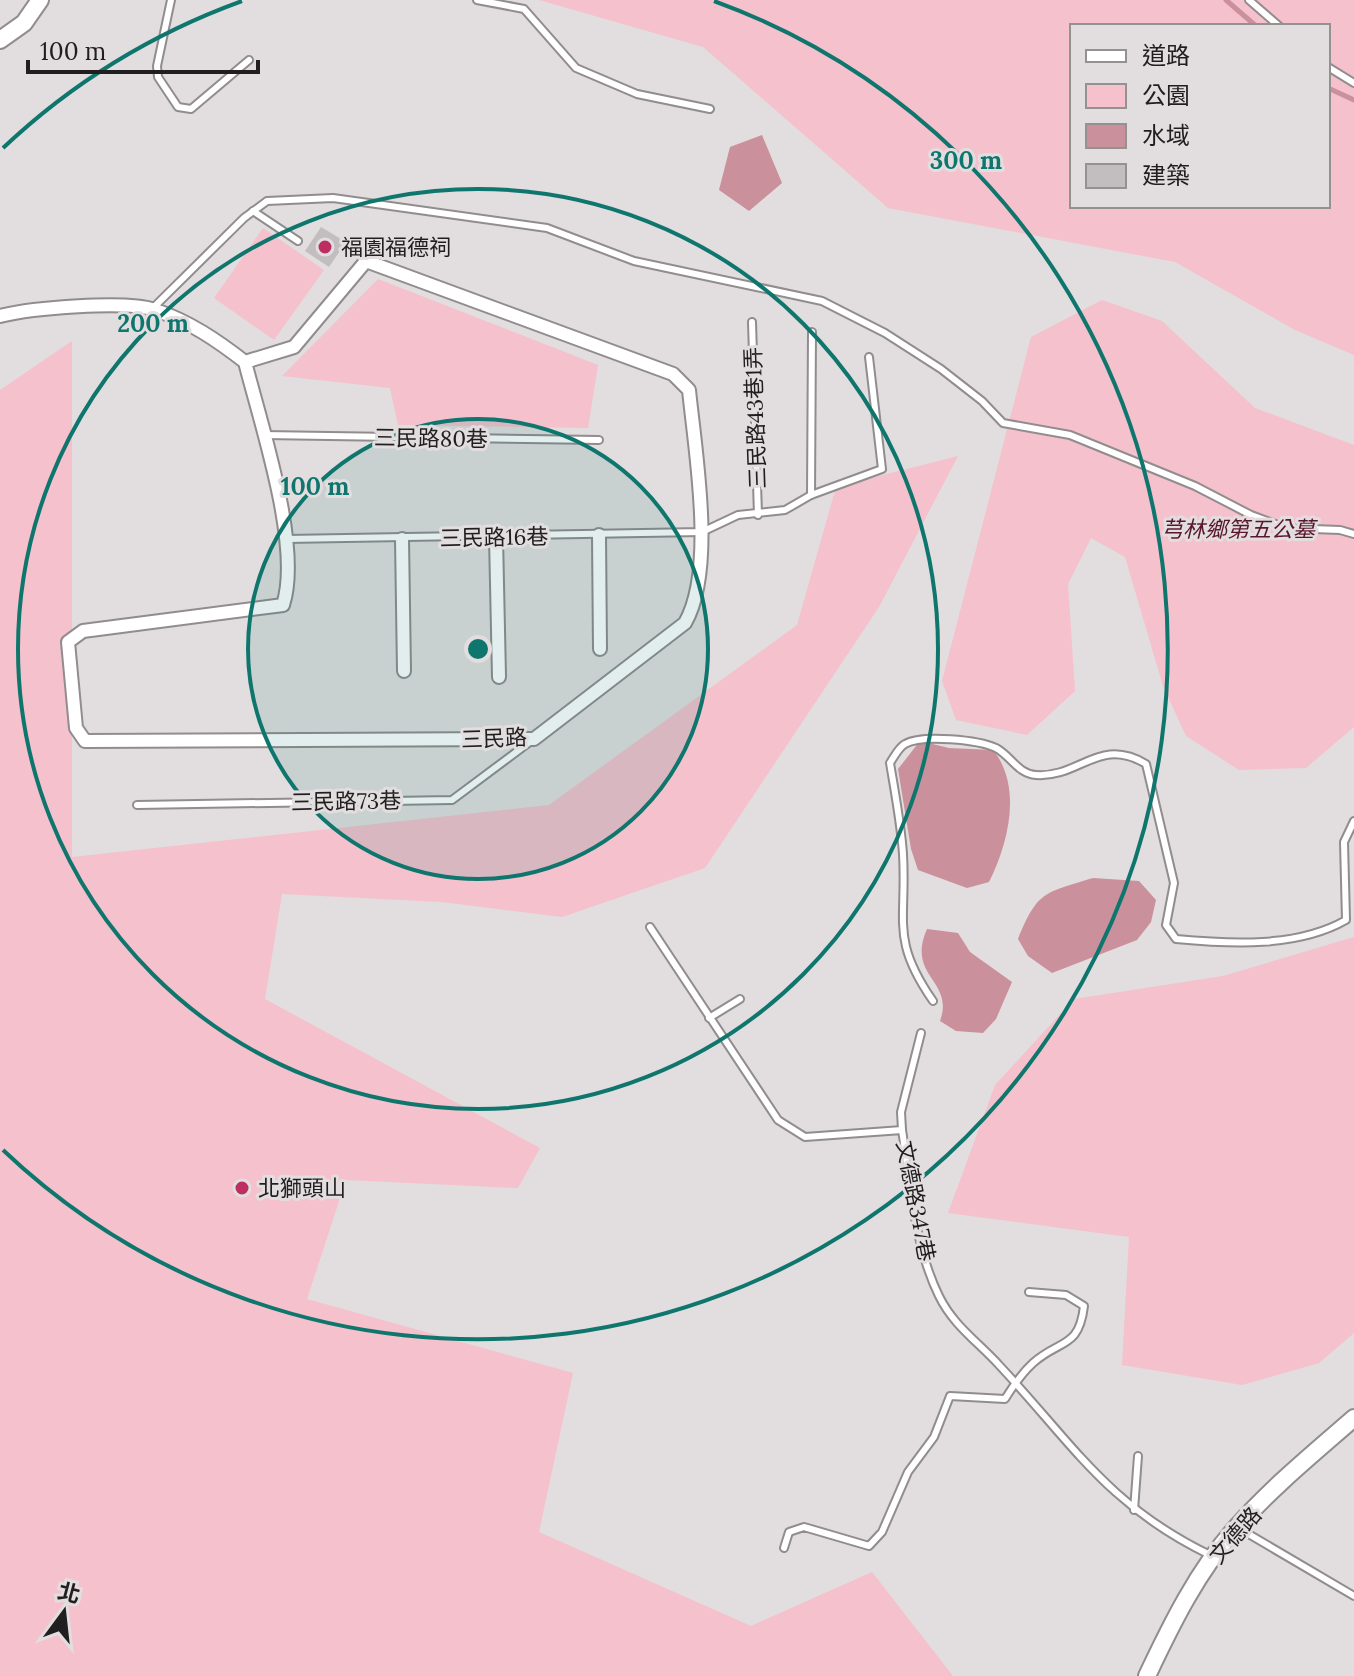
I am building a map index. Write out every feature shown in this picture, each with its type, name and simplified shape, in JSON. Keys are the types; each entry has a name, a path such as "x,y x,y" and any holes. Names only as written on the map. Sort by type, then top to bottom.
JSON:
{"main road":[{"path":"0,40 24,23 40,0"},
{"name":"文德路","path":"1147,1676 1167,1634 1213,1557 1237,1527 1354,1418"}],"street":[{"name":"三民路","path":"366,261 673,374 689,390 702,532 693,609 685,623 534,739 85,741 76,728 68,642 83,631 283,605 290,584 286,539 263,435 245,362 294,347 366,261"},
{"path":"0,316 70,307 152,309 210,335 245,362"},
{"path":"599,535 600,649"},
{"path":"496,537 499,677"},
{"path":"402,539 404,671"}],"lane":[{"path":"171,0 157,66 158,77 178,107 191,109 249,60"},
{"path":"477,0 524,9 576,68 637,94 710,109"},
{"path":"524,9 529,0"},
{"path":"1249,0 1277,24"},
{"path":"1330,68 1354,83"},
{"path":"152,309 267,201 333,198 507,221 568,234 634,261 822,301 885,333 941,369 982,401 1003,423 1070,435 1195,486 1251,515 1286,528 1340,530 1354,534"},
{"path":"253,211 298,241"},
{"name":"三民路43巷1弄","path":"752,322 758,515"},
{"path":"811,495 812,332"},
{"path":"702,532 738,515 785,510 811,495 882,469 869,357"},
{"name":"三民路80巷","path":"263,435 599,440"},
{"name":"三民路16巷","path":"286,539 702,532"},
{"path":"933,1001 908,961 901,938 903,857 890,763 904,744 924,738 994,747 1019,770 1034,775 1060,773 1107,753 1130,755 1146,764 1174,883 1166,925 1176,939 1224,941 1295,938 1328,930 1346,920 1344,842 1354,821"},
{"name":"三民路73巷","path":"137,805 452,800 534,739"},
{"name":"文德路347巷","path":"650,927 778,1120 805,1137 902,1130 920,1245 938,1295 952,1319 1015,1383 1083,1464 1134,1510 1172,1537 1213,1557"},
{"path":"709,1018 740,999"},
{"path":"902,1130 901,1112 921,1033"},
{"path":"784,1548 789,1532 804,1527 869,1546 882,1532 908,1472 934,1437 950,1396 1005,1399 1015,1383 1050,1350 1070,1343 1082,1325 1084,1306 1066,1295 1029,1292"},
{"path":"1134,1510 1138,1456"},
{"path":"1237,1527 1354,1596"}],"green space":[{"path":"539,0 1354,0 1354,355 1295,330 1175,262 888,208 703,47"},
{"path":"263,228 324,270 274,340 214,298"},
{"path":"378,279 598,365 588,428 398,425 390,388 282,376"},
{"name":"芎林鄉第五公墓","path":"1102,300 1162,321 1255,408 1354,445 1354,727 1306,768 1239,770 1186,736 1163,686 1125,557 1091,538 1068,584 1075,691 1027,735 956,720 942,681 1031,337"},
{"path":"72,341 72,857 549,805 797,625 836,487 958,456 879,607 705,868 562,917 442,902 282,894 265,999 540,1148 518,1188 346,1180 307,1299 573,1373 539,1532 751,1626 872,1572 953,1676 0,1676 0,390"},
{"path":"1354,937 1354,1333 1319,1363 1242,1385 1122,1365 1129,1237 948,1213 995,1085 1074,999 1223,976"}],"water":[{"path":"762,135 782,183 749,211 719,190 730,147"},
{"path":"920,741 949,748 993,750 1002,765 1008,781 1009,816 1002,851 989,882 967,888 918,870 911,849 898,769"},
{"path":"1093,878 1139,881 1156,900 1151,922 1137,940 1052,973 1028,956 1018,939 1031,911 1045,896"},
{"path":"927,929 958,933 970,952 1012,982 996,1019 983,1033 956,1031 940,1021 943,1007 941,996 922,958"}],"building":[{"name":"福園福德祠","path":"321,227 346,242 329,267 305,251"}],"waterway":[{"path":"1226,0 1254,24"},
{"path":"1330,89 1354,100"}],"place":[{"name":"福園福德祠","path":"325,247"},
{"name":"北獅頭山","path":"242,1188"}]}
